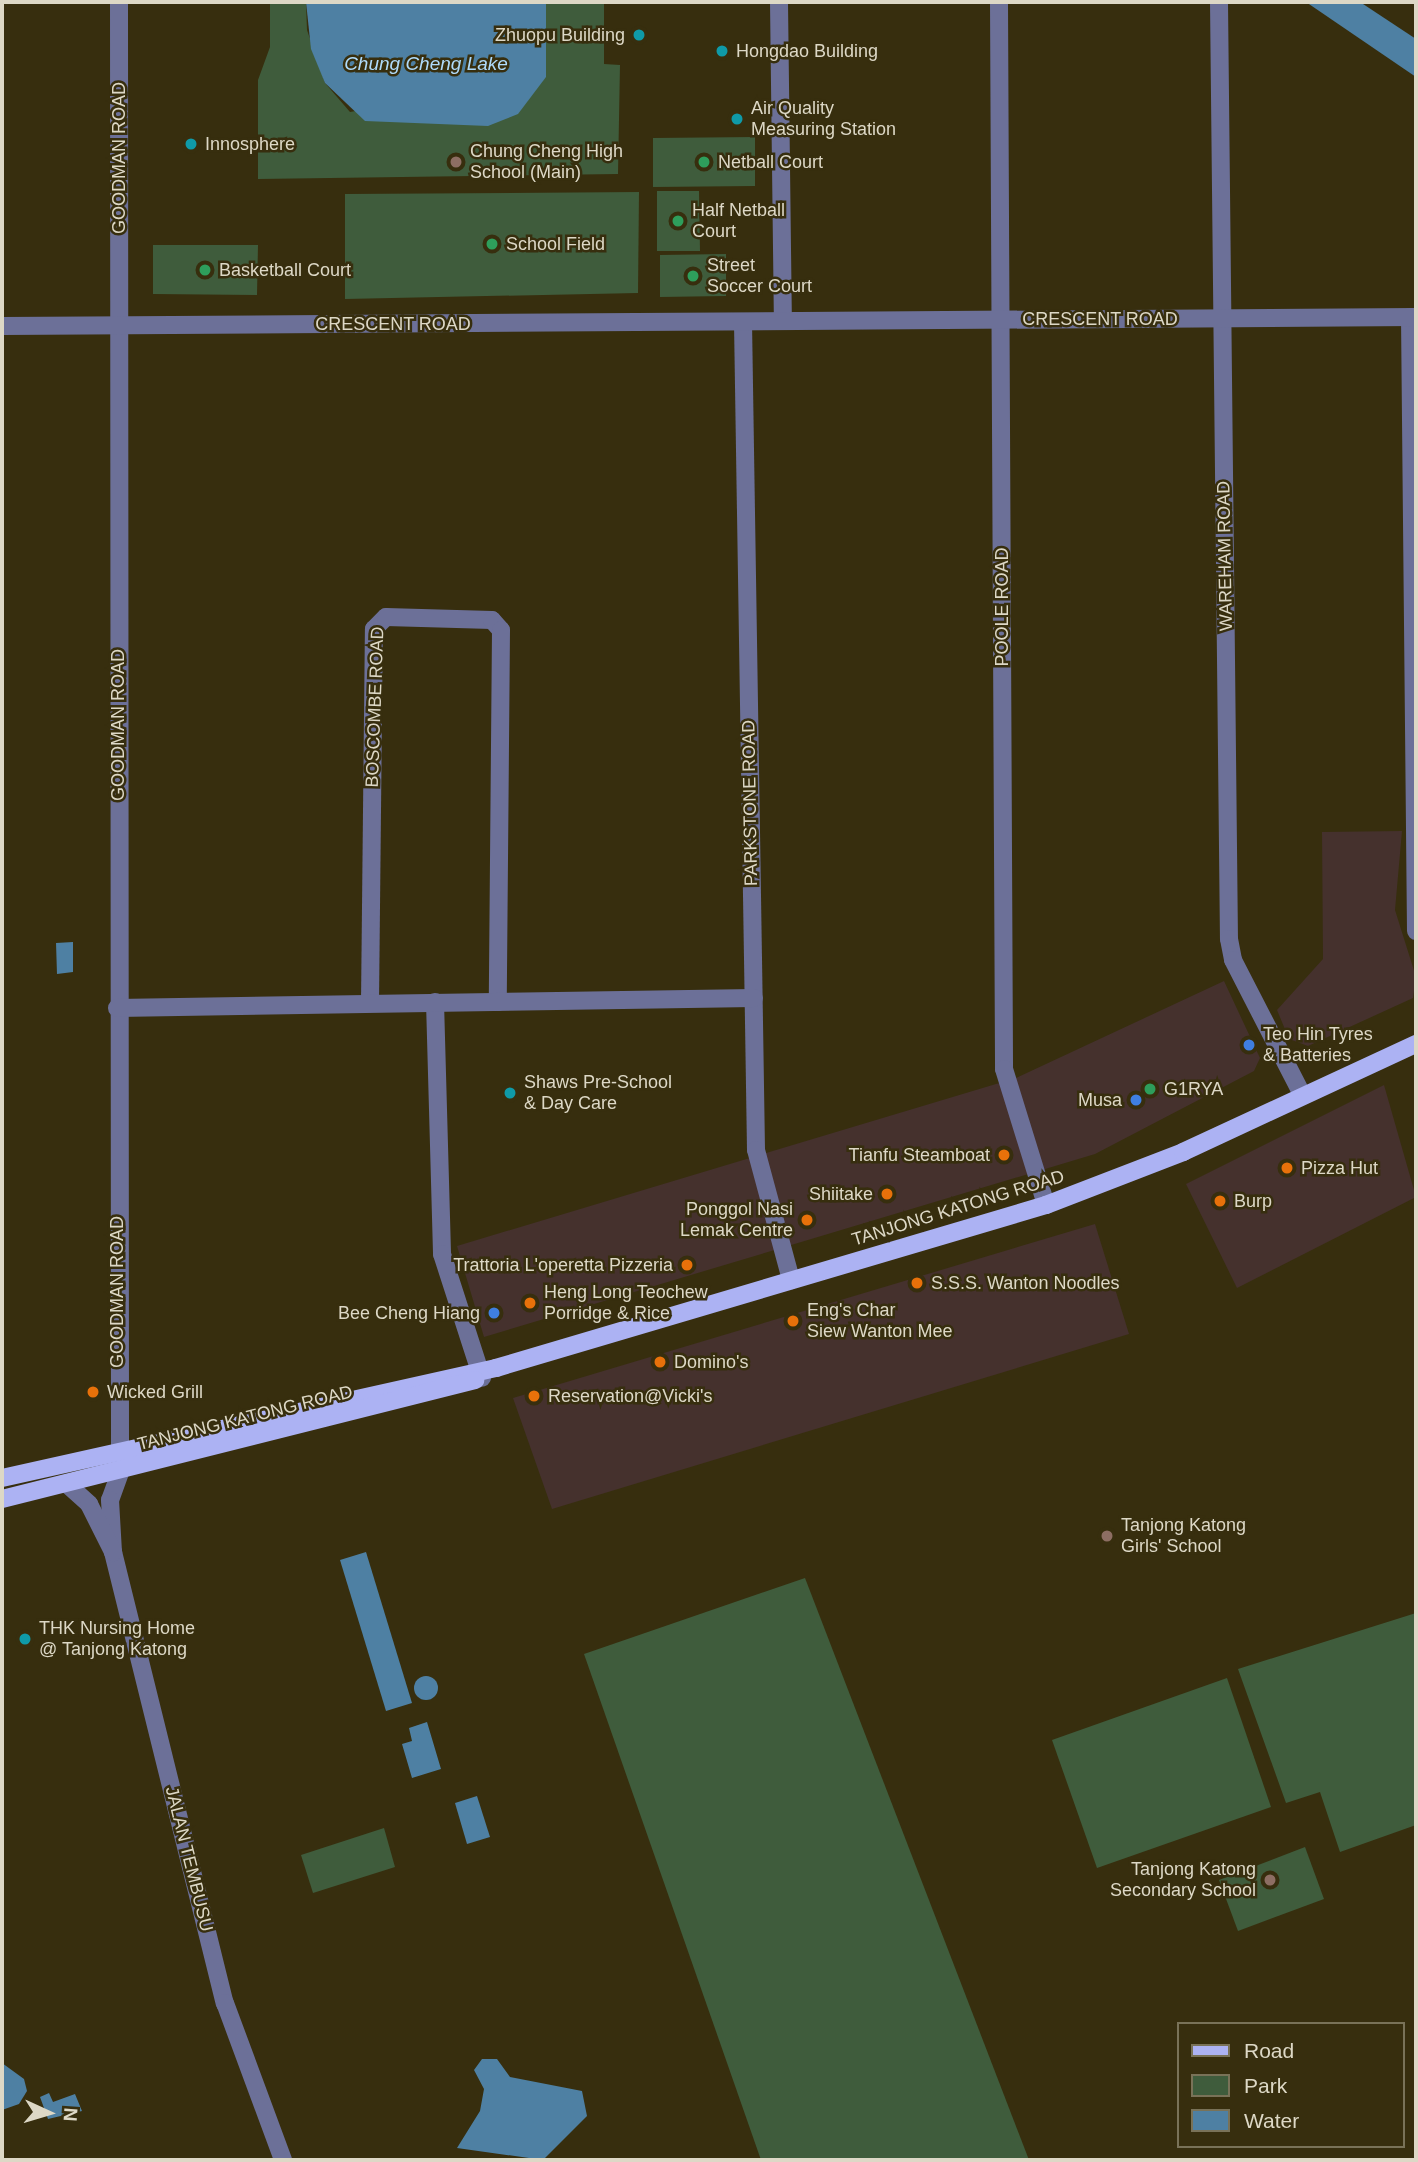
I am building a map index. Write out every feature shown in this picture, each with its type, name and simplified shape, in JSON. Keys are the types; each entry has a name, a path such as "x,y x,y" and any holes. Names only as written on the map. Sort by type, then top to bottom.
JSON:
{"main road":[{"name":"TANJONG KATONG ROAD","path":"2,1499 121,1470 486,1371 1046,1205 1128,1176 1416,1044"},
{"name":"TANJONG KATONG ROAD","path":"2,1478 120,1449 486,1371"}],"street":[{"name":"GOODMAN ROAD","path":"119,2 117,1008 120,1449"},
{"path":"779,2 783,321"},
{"name":"POOLE ROAD","path":"999,2 1005,1077 1046,1205"},
{"name":"WAREHAM ROAD","path":"1219,2 1229,939 1233,960 1302,1094"},
{"name":"CRESCENT ROAD","path":"2,326 1413,317"},
{"path":"1413,317 1416,931"},
{"name":"PARKSTONE ROAD","path":"743,322 758,1172 791,1280"},
{"name":"BOSCOMBE ROAD","path":"369,1002 374,629 386,617 492,620 501,630 498,1002"},
{"path":"117,1008 754,998"},
{"path":"435,1002 442,1254 486,1371"},
{"path":"113,1552 110,1500 121,1470"},
{"path":"67,1484 89,1504 113,1552"},
{"name":"JALAN TEMBUSU","path":"113,1552 225,2003 283,2160"}],"shaded area":[{"path":"1402,831 1395,910 1416,977 1413,998 1308,1046 1289,1039 1277,1010 1323,959 1322,832"},
{"path":"1224,981 1260,1058 1254,1071 1095,1154 484,1337 457,1246 1016,1078"},
{"path":"1384,1085 1416,1197 1237,1288 1186,1184"},
{"path":"1095,1224 1129,1334 552,1509 513,1398"}],"green space":[{"path":"270,2 306,2 307,30 325,83 350,112 546,77 546,2 604,2 604,64 620,65 618,174 258,179 258,80 270,47"},
{"name":"Netball Court","path":"755,137 755,186 653,187 653,138"},
{"name":"Half Netball Court","path":"657,191 699,191 700,251 657,251"},
{"name":"School Field","path":"639,192 638,293 345,299 345,194"},
{"name":"Basketball Court","path":"153,245 258,245 257,295 153,294"},
{"name":"Street Soccer Court","path":"726,254 726,296 660,297 660,255"},
{"path":"805,1578 1029,2160 761,2160 584,1654"},
{"path":"1416,1613 1416,1825 1340,1852 1320,1792 1286,1803 1238,1669"},
{"path":"1227,1678 1271,1807 1097,1868 1052,1740"},
{"path":"384,1828 395,1867 313,1893 301,1855"},
{"path":"1305,1847 1324,1899 1238,1931 1219,1880"}],"water":[{"name":"Chung Cheng Lake","path":"306,2 546,2 546,77 518,114 488,126 365,121 325,83 311,49"},
{"path":"1306,2 1360,2 1416,39 1416,77"},
{"path":"73,942 73,972 57,974 56,943"},
{"path":"366,1552 412,1703 386,1711 340,1560"},
{"path":"426,1676 437,1683 438,1688 431,1699 426,1700 415,1693 414,1688 421,1677"},
{"path":"427,1722 441,1769 412,1778 402,1744 412,1741 409,1728"},
{"path":"477,1796 490,1837 467,1844 455,1803"},
{"path":"482,2059 497,2059 510,2077 582,2091 587,2116 543,2160 457,2148 480,2111 484,2089 474,2070"},
{"path":"2,2063 24,2079 27,2091 19,2104 2,2110"},
{"path":"49,2093 53,2102 75,2094 82,2111 48,2119 40,2097"}],"place":[{"name":"Zhuopu Building","path":"639,35"},
{"name":"Hongdao Building","path":"722,51"},
{"name":"Air Quality Measuring Station","path":"737,119"},
{"name":"Innosphere","path":"191,144"},
{"name":"Chung Cheng High School (Main)","path":"456,162"},
{"name":"Netball Court","path":"704,162"},
{"name":"Half Netball Court","path":"678,221"},
{"name":"School Field","path":"492,244"},
{"name":"Basketball Court","path":"205,270"},
{"name":"Street Soccer Court","path":"693,276"},
{"name":"Teo Hin Tyres & Batteries","path":"1249,1045"},
{"name":"G1RYA","path":"1150,1089"},
{"name":"Shaws Pre-School & Day Care","path":"510,1093"},
{"name":"Musa","path":"1136,1100"},
{"name":"Tianfu Steamboat","path":"1004,1155"},
{"name":"Pizza Hut","path":"1287,1168"},
{"name":"Shiitake","path":"887,1194"},
{"name":"Burp","path":"1220,1201"},
{"name":"Ponggol Nasi Lemak Centre","path":"807,1220"},
{"name":"Trattoria L'operetta Pizzeria","path":"687,1265"},
{"name":"S.S.S. Wanton Noodles","path":"917,1283"},
{"name":"Heng Long Teochew Porridge & Rice","path":"530,1303"},
{"name":"Bee Cheng Hiang","path":"494,1313"},
{"name":"Eng's Char Siew Wanton Mee","path":"793,1321"},
{"name":"Domino's","path":"660,1362"},
{"name":"Wicked Grill","path":"93,1392"},
{"name":"Reservation@Vicki's","path":"534,1396"},
{"name":"Tanjong Katong Girls' School","path":"1107,1536"},
{"name":"THK Nursing Home @ Tanjong Katong","path":"25,1639"},
{"name":"Tanjong Katong Secondary School","path":"1270,1880"}]}
